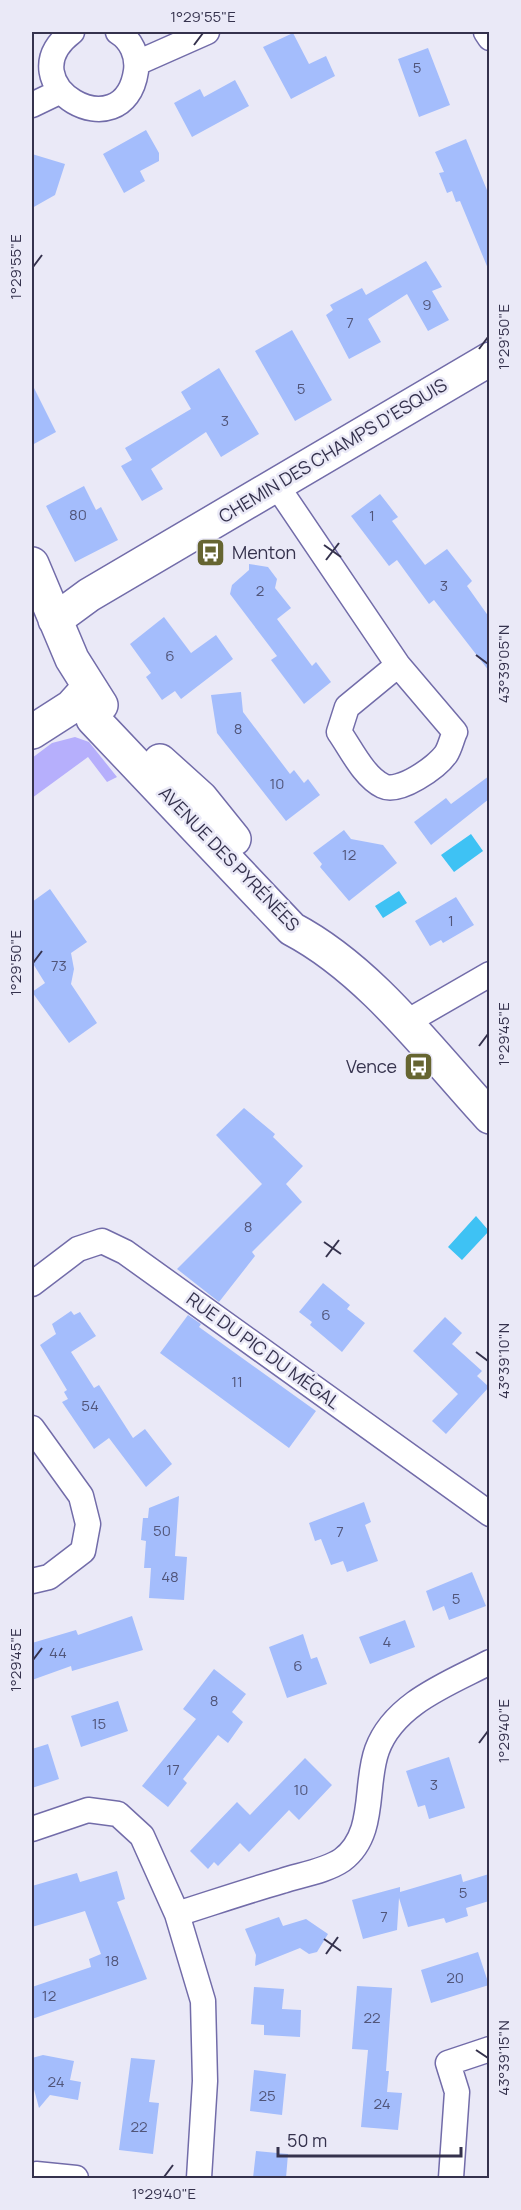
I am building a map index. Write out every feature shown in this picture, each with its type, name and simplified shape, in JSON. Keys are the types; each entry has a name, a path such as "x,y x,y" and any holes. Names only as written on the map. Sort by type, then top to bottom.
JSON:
{"main road":[{"name":"CHEMIN DES CHAMPS D'ESQUIS","path":"55,620 89,595 489,359"},
{"name":"AVENUE DES PYRÉNÉES","path":"32,564 72,658 88,687 153,774 292,929 312,939 350,968 405,1023 489,1117"},
{"name":"AVENUE DES PYRÉNÉES","path":"88,687 107,699 152,753 201,798 302,921 312,939"},
{"path":"32,732 71,707 88,687"},
{"name":"AVENUE DES PYRÉNÉES","path":"153,774 196,808 221,823"}],"street":[{"path":"72,32 63,38 52,64 59,92 84,108 108,107 126,95 134,82 137,63 133,48 117,32"},
{"path":"137,63 207,32"},
{"path":"486,32 489,38"},
{"path":"32,105 59,92"},
{"path":"277,486 398,665 455,732 446,753 427,771 398,788 385,788 372,779 339,732 347,707 398,665"},
{"path":"405,1023 489,974"},
{"name":"RUE DU PIC DU MÉGAL","path":"32,1284 78,1249 86,1246 102,1241 125,1252 489,1514"},
{"path":"32,1428 81,1496 88,1524 83,1551 49,1577 32,1581"},
{"path":"177,1914 318,1870 342,1860 357,1841 369,1814 377,1749 388,1731 412,1704 489,1662"},
{"path":"32,1829 88,1810 118,1814 142,1836 177,1914 203,2001 206,2081 199,2178"},
{"path":"451,2178 456,2092 448,2063 489,2049"},
{"path":"36,2174 76,2178"}],"shaded area":[{"path":"75,737 89,742 117,777 107,782 88,757 32,798 32,758 52,743"}],"water":[{"path":"471,834 483,851 454,872 441,855"},
{"path":"399,891 407,903 383,918 375,906"},
{"path":"476,1216 489,1231 462,1260 448,1247"}],"building":[{"path":"293,33 309,64 326,56 335,76 291,99 263,47"},
{"path":"428,48 450,105 419,117 398,59"},
{"path":"235,80 249,106 192,137 174,103 200,89 204,97"},
{"path":"146,130 159,153 159,161 140,171 145,181 124,193 103,154"},
{"path":"466,139 489,195 489,271 460,201 456,202 452,191 447,193 439,173 444,172 435,152"},
{"path":"32,154 65,164 55,195 32,208"},
{"path":"426,261 442,287 432,291 449,320 428,331 407,294 368,319 381,342 349,359 326,315 333,310 330,305 362,288 366,295"},
{"path":"292,330 332,400 295,421 255,351"},
{"path":"219,368 259,434 221,457 206,432 151,469 163,489 142,501 121,466 132,460 125,448 191,409 181,392"},
{"path":"32,384 56,432 32,445"},
{"path":"84,486 96,510 101,507 118,540 75,562 46,506"},
{"path":"380,494 398,517 392,521 425,565 447,549 472,581 467,586 489,617 489,671 434,600 429,604 397,560 389,566 351,516"},
{"path":"249,564 268,567 277,579 275,588 291,608 277,619 312,666 316,662 331,682 304,704 271,660 277,656 230,594 232,585 249,570"},
{"path":"164,617 191,653 216,635 233,659 181,699 175,691 162,700 146,677 151,673 130,644"},
{"path":"241,692 243,712 290,774 294,770 304,783 308,779 320,795 286,821 217,733 211,695"},
{"path":"489,776 489,799 431,845 414,822 446,798 451,804"},
{"path":"344,830 351,839 383,845 397,863 349,901 320,867 322,864 313,853"},
{"path":"50,889 87,942 71,953 74,969 71,984 97,1023 69,1043 32,992 45,983 32,962 32,902"},
{"path":"456,897 474,925 443,943 441,940 430,946 415,921"},
{"path":"244,1108 275,1134 273,1137 303,1166 286,1184 302,1202 252,1252 255,1256 219,1302 177,1269 262,1184 216,1135"},
{"path":"323,1283 350,1305 347,1309 365,1323 342,1352 310,1325 312,1322 299,1312"},
{"path":"71,1311 74,1315 80,1312 96,1336 71,1352 94,1388 99,1385 133,1438 145,1429 172,1464 146,1487 109,1438 94,1449 62,1402 68,1399 64,1392 67,1390 40,1345 56,1334 52,1324"},
{"path":"188,1315 201,1324 199,1327 316,1411 289,1448 160,1353"},
{"path":"445,1317 462,1333 452,1344 482,1371 477,1376 489,1387 446,1434 432,1421 458,1394 413,1351"},
{"path":"179,1496 175,1556 187,1557 184,1600 149,1598 151,1568 144,1568 146,1541 141,1540 143,1518 148,1518 149,1508"},
{"path":"364,1502 371,1522 365,1525 378,1561 347,1572 343,1561 331,1565 321,1539 315,1541 309,1523"},
{"path":"472,1572 486,1606 449,1620 444,1606 433,1611 426,1591"},
{"path":"132,1616 143,1650 72,1671 71,1666 32,1680 32,1643 76,1630 78,1635"},
{"path":"405,1620 415,1647 370,1664 359,1637"},
{"path":"303,1634 311,1659 317,1657 327,1684 287,1698 269,1647"},
{"path":"214,1669 246,1694 232,1712 243,1722 228,1743 218,1735 183,1779 187,1783 168,1807 142,1786 196,1719 183,1709"},
{"path":"118,1701 128,1731 81,1747 71,1716"},
{"path":"48,1744 59,1779 32,1788 32,1749"},
{"path":"449,1757 465,1808 429,1819 425,1805 418,1807 406,1771"},
{"path":"305,1758 332,1785 299,1820 289,1810 249,1852 240,1843 218,1866 214,1862 208,1869 190,1851 237,1802 250,1815"},
{"path":"117,1871 125,1899 117,1902 147,1979 32,2019 32,1987 91,1967 89,1959 101,1954 85,1911 32,1927 32,1886 77,1873 80,1882"},
{"path":"461,1874 463,1882 489,1874 489,1901 466,1908 468,1916 446,1923 444,1918 408,1927 399,1898 397,1930 363,1939 352,1900 400,1887 400,1892"},
{"path":"279,1917 283,1926 306,1919 328,1934 317,1952 309,1954 300,1948 255,1966 256,1955 245,1929"},
{"path":"478,1952 489,1985 431,2003 421,1970"},
{"path":"357,1986 392,1988 386,2071 389,2071 387,2092 402,2093 398,2130 361,2127 368,2050 352,2049"},
{"path":"254,1987 284,1989 282,2009 301,2010 300,2037 264,2035 264,2025 251,2024"},
{"path":"43,2055 74,2061 70,2080 81,2082 78,2100 50,2095 39,2108 32,2082 32,2058"},
{"path":"131,2058 155,2060 149,2102 159,2103 153,2154 119,2150"},
{"path":"254,2070 286,2074 282,2115 250,2111"},
{"path":"256,2151 288,2154 286,2178 253,2178"}],"place":[{"name":"Menton","path":"211,553"},
{"name":"Vence","path":"418,1067"}]}
